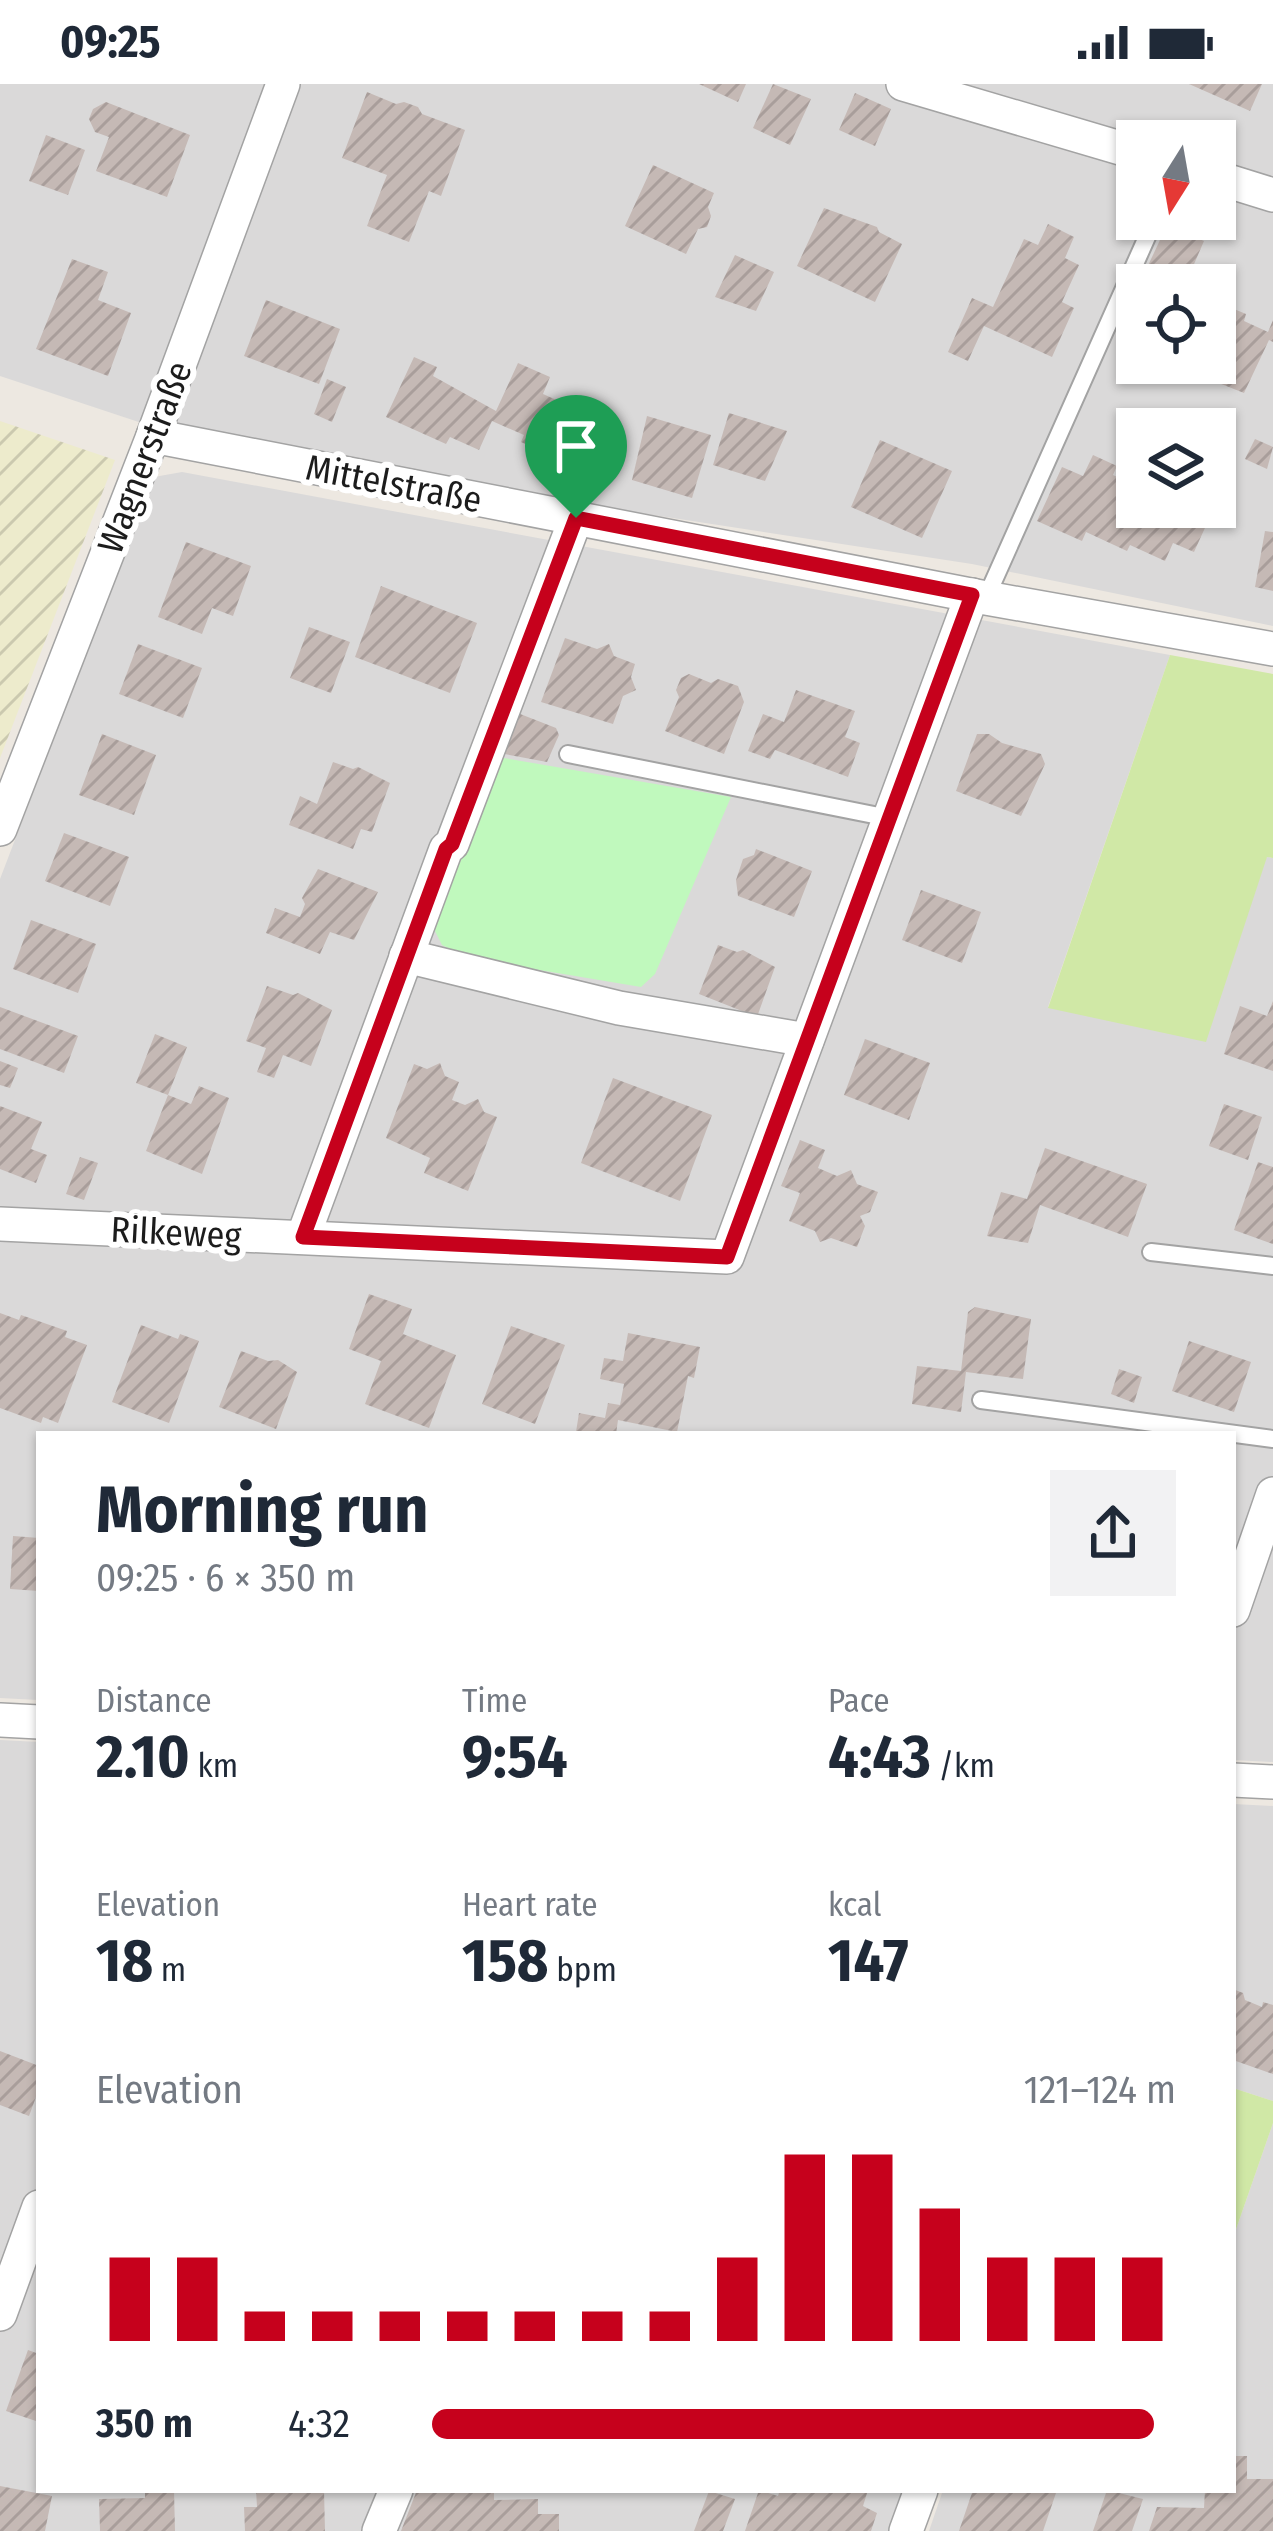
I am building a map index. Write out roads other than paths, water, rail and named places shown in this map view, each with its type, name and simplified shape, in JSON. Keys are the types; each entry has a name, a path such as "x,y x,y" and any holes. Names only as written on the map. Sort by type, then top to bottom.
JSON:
{"street":[{"name":"Wagnerstraße","path":"0,829 283,84"},
{"path":"903,84 1116,148"},
{"path":"1236,184 1273,195"},
{"name":"Mittelstraße","path":"153,436 979,597 1273,649"},
{"path":"303,1237 576,518"},
{"name":"Rilkeweg","path":"0,1224 727,1257 889,818 979,597"},
{"path":"406,956 619,1008 807,1040"},
{"path":"1236,1601 1273,1494"},
{"path":"0,1720 36,1722"},
{"path":"1236,1780 1273,1782"},
{"path":"0,2314 36,2215"},
{"path":"380,2531 394,2493"},
{"path":"906,2531 920,2493"}],"lane":[{"path":"979,597 1145,240"},
{"path":"568,754 889,818"},
{"path":"1151,1252 1273,1266"},
{"path":"981,1400 1213,1431"},
{"path":"1236,1434 1273,1439"}]}
